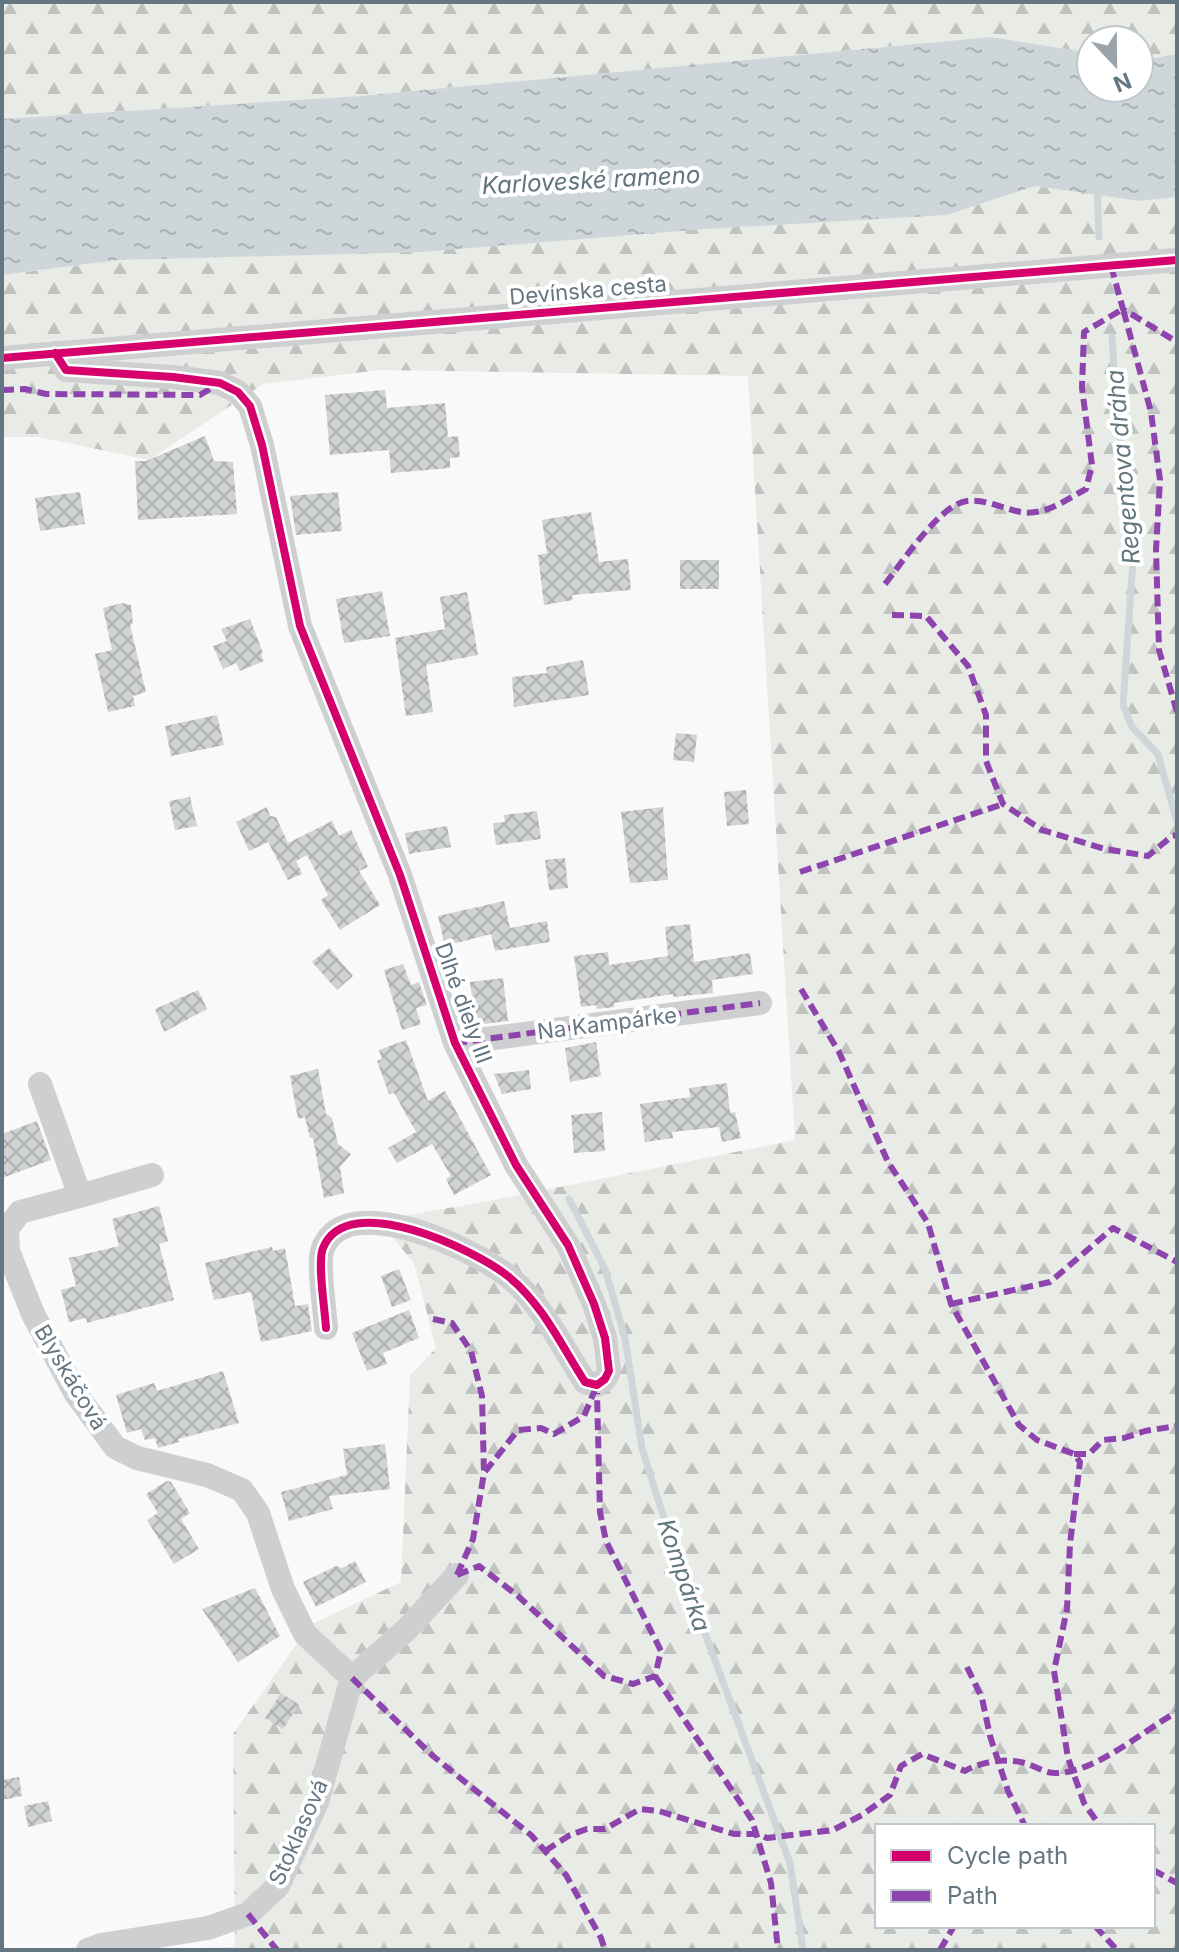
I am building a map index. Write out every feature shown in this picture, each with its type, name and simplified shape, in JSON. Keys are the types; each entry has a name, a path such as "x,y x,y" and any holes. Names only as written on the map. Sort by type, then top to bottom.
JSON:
{"street":[{"name":"Devínska cesta","path":"2,358 1177,260"},
{"name":"Dlhé diely III","path":"55,353 66,370 220,383 238,392 250,406 262,445 300,626 400,875 455,1043 516,1165 568,1245 594,1304 605,1338 609,1371 597,1385 585,1382 534,1302 509,1277 463,1248 406,1227 351,1223 331,1234 321,1250 326,1328"},
{"name":"Na Kampárke","path":"455,1043 760,1003"},
{"path":"40,1084 80,1196"},
{"name":"Blyskáčová","path":"152,1175 20,1212 7,1229 8,1251 33,1314 76,1394 115,1447 137,1458 207,1475 242,1490 258,1513 283,1589 305,1634 352,1678"},
{"path":"352,1678 407,1629 457,1575"},
{"name":"Stoklasová","path":"88,1950 101,1945 208,1928 235,1919 248,1914 278,1886 317,1802 352,1678"}],"green space":[{"path":"2,2 1177,2 1177,54 1155,59 1155,24 1075,24 1075,50 991,37 360,96 2,119"},
{"path":"1035,186 1139,201 1177,197 1177,1950 132,1950 235,1947 233,1734 310,1625 401,1582 410,1376 436,1348 414,1263 378,1220 795,1140 748,376 380,370 263,384 149,460 39,437 2,437 2,275 118,260 947,215"}],"water":[{"name":"Karloveské rameno","path":"991,37 1075,50 1075,104 1155,104 1155,58 1177,54 1177,197 1139,201 1035,186 947,215 704,229 422,252 118,260 2,275 2,119 360,96"}],"building":[{"path":"385,390 387,408 445,403 448,437 458,436 460,457 450,458 450,468 391,473 389,450 330,455 325,395"},
{"path":"205,436 214,461 233,462 237,514 138,520 135,461 146,461"},
{"path":"80,492 85,524 40,531 35,498"},
{"path":"338,492 342,531 296,535 290,496"},
{"path":"591,512 599,562 628,559 631,590 572,595 573,600 544,605 538,555 547,553 542,520"},
{"path":"680,560 719,560 719,589 680,589"},
{"path":"382,591 390,636 344,643 336,599"},
{"path":"467,592 478,655 426,665 433,712 406,716 395,638 445,629 440,597"},
{"path":"122,603 131,605 133,624 130,625 146,692 133,696 135,706 108,712 95,654 112,650 103,608"},
{"path":"250,619 264,661 240,671 236,663 223,669 213,646 227,641 221,629"},
{"path":"583,660 589,695 514,707 512,677 547,673 546,667"},
{"path":"217,715 224,745 171,756 165,726"},
{"path":"676,733 697,735 694,762 673,760"},
{"path":"746,790 749,824 727,826 724,792"},
{"path":"190,797 197,826 175,830 169,801"},
{"path":"267,807 270,816 276,817 288,843 332,821 339,836 351,830 368,867 359,871 380,905 340,930 321,900 328,895 307,855 296,861 302,874 288,880 268,842 249,851 236,822"},
{"path":"663,807 668,880 630,883 621,812"},
{"path":"537,811 541,839 496,845 493,823 505,822 504,815"},
{"path":"447,826 451,847 409,854 405,833"},
{"path":"565,858 568,888 549,890 545,860"},
{"path":"504,901 510,928 547,921 550,942 495,951 491,934 445,946 438,916"},
{"path":"690,924 694,962 750,953 753,974 712,980 713,993 673,997 673,994 614,1003 614,1007 597,1009 596,1005 581,1007 574,956 608,952 609,965 668,956 665,927"},
{"path":"329,948 353,976 337,990 312,962"},
{"path":"403,964 411,985 419,982 427,1005 416,1008 421,1024 402,1030 384,970"},
{"path":"503,978 508,1021 476,1025 470,982"},
{"path":"198,990 207,1009 164,1032 155,1009"},
{"path":"406,1040 428,1101 445,1091 491,1175 454,1195 446,1179 451,1176 432,1144 397,1163 388,1148 416,1132 394,1093 389,1094 377,1061 382,1059 379,1050"},
{"path":"596,1042 601,1076 570,1082 565,1048"},
{"path":"318,1069 326,1114 332,1118 338,1144 351,1154 340,1167 344,1193 324,1198 313,1138 310,1138 305,1117 298,1119 290,1076"},
{"path":"529,1070 531,1089 502,1094 494,1074"},
{"path":"727,1083 730,1113 735,1112 741,1138 722,1142 719,1127 672,1132 673,1138 645,1142 640,1104 690,1097 689,1088"},
{"path":"602,1112 605,1151 574,1153 571,1115"},
{"path":"37,1121 51,1160 2,1178 2,1134"},
{"path":"159,1206 168,1241 159,1244 174,1300 87,1323 86,1318 69,1322 61,1290 76,1286 69,1258 119,1246 112,1219"},
{"path":"272,1247 273,1251 285,1248 295,1306 308,1304 312,1331 261,1342 251,1292 214,1300 205,1263"},
{"path":"399,1269 411,1300 392,1307 381,1276"},
{"path":"409,1310 419,1338 383,1353 387,1364 367,1371 352,1333"},
{"path":"223,1371 239,1423 178,1439 179,1442 158,1448 155,1438 145,1440 141,1429 127,1433 116,1395 154,1383 157,1391"},
{"path":"385,1444 390,1489 329,1496 333,1509 289,1521 281,1492 347,1475 343,1449"},
{"path":"167,1481 171,1482 190,1513 181,1519 199,1549 174,1564 147,1520 158,1513 146,1494"},
{"path":"355,1561 366,1582 316,1607 303,1582 336,1566 342,1568"},
{"path":"255,1588 280,1636 238,1662 202,1609"},
{"path":"281,1693 299,1705 283,1729 265,1718"},
{"path":"19,1777 22,1796 2,1800 2,1780"},
{"path":"48,1801 52,1821 28,1827 24,1806"}],"waterway":[{"name":"Regentova dráha","path":"1097,187 1099,237"},
{"name":"Regentova dráha","path":"1112,337 1117,415 1134,546 1123,705 1132,727 1158,754 1177,822"},
{"name":"Kompárka","path":"569,1199 605,1269 625,1338 642,1448 672,1544 790,1863 803,1950"}],"marked path":[{"path":"1111,266 1123,309 1177,342"},
{"path":"885,584 934,523 956,505 980,501 1016,511 1035,512 1052,507 1086,489 1092,465 1082,388 1084,332 1123,309 1151,412 1160,480 1156,550 1159,650 1177,712"},
{"path":"2,390 25,389 46,394 200,395 218,384"},
{"path":"892,615 926,616 968,666 986,715 986,761 1003,804 1042,830 1105,849 1148,856 1177,835"},
{"path":"800,872 1003,804"},
{"path":"801,989 839,1052 888,1162 928,1223 951,1304 1019,1425 1037,1440 1074,1454 1080,1462 1070,1544 1067,1609 1054,1671 1068,1758 1084,1803 1099,1824"},
{"path":"455,1043 760,1003"},
{"path":"951,1304 1050,1282 1113,1228 1177,1262"},
{"path":"433,1319 452,1323 471,1351 482,1396 484,1473"},
{"path":"457,1575 473,1539 484,1473 518,1430 541,1428 554,1434 584,1416 601,1382"},
{"path":"457,1575 479,1566 518,1596 604,1676 633,1684 655,1676 661,1651 606,1541 600,1512 597,1393"},
{"path":"1074,1454 1089,1454 1103,1440 1177,1426"},
{"path":"967,1667 982,1698 990,1736 1008,1791 1024,1824"},
{"path":"655,1676 752,1820 771,1883 778,1950"},
{"path":"352,1678 433,1756 531,1835 566,1875 605,1950"},
{"path":"545,1851 570,1835 587,1829 605,1829 640,1809 659,1811 734,1834 757,1834 767,1838 833,1830 890,1795 901,1766 922,1754 965,1771 1002,1761 1017,1761 1051,1773 1070,1771 1102,1759 1177,1712"},
{"path":"1155,1871 1177,1883"},
{"path":"248,1914 277,1950"},
{"path":"940,1950 953,1928"},
{"path":"1097,1928 1117,1950"}],"cycle path":[{"path":"2,358 1177,260"},
{"path":"55,353 66,370 220,383 238,392 250,406 262,445 300,626 400,875 455,1043 516,1165 568,1245 594,1304 605,1338 609,1371 597,1385 585,1382 532,1300 493,1266 442,1240 384,1224 358,1223 337,1231 323,1248 321,1275 326,1328"}]}
